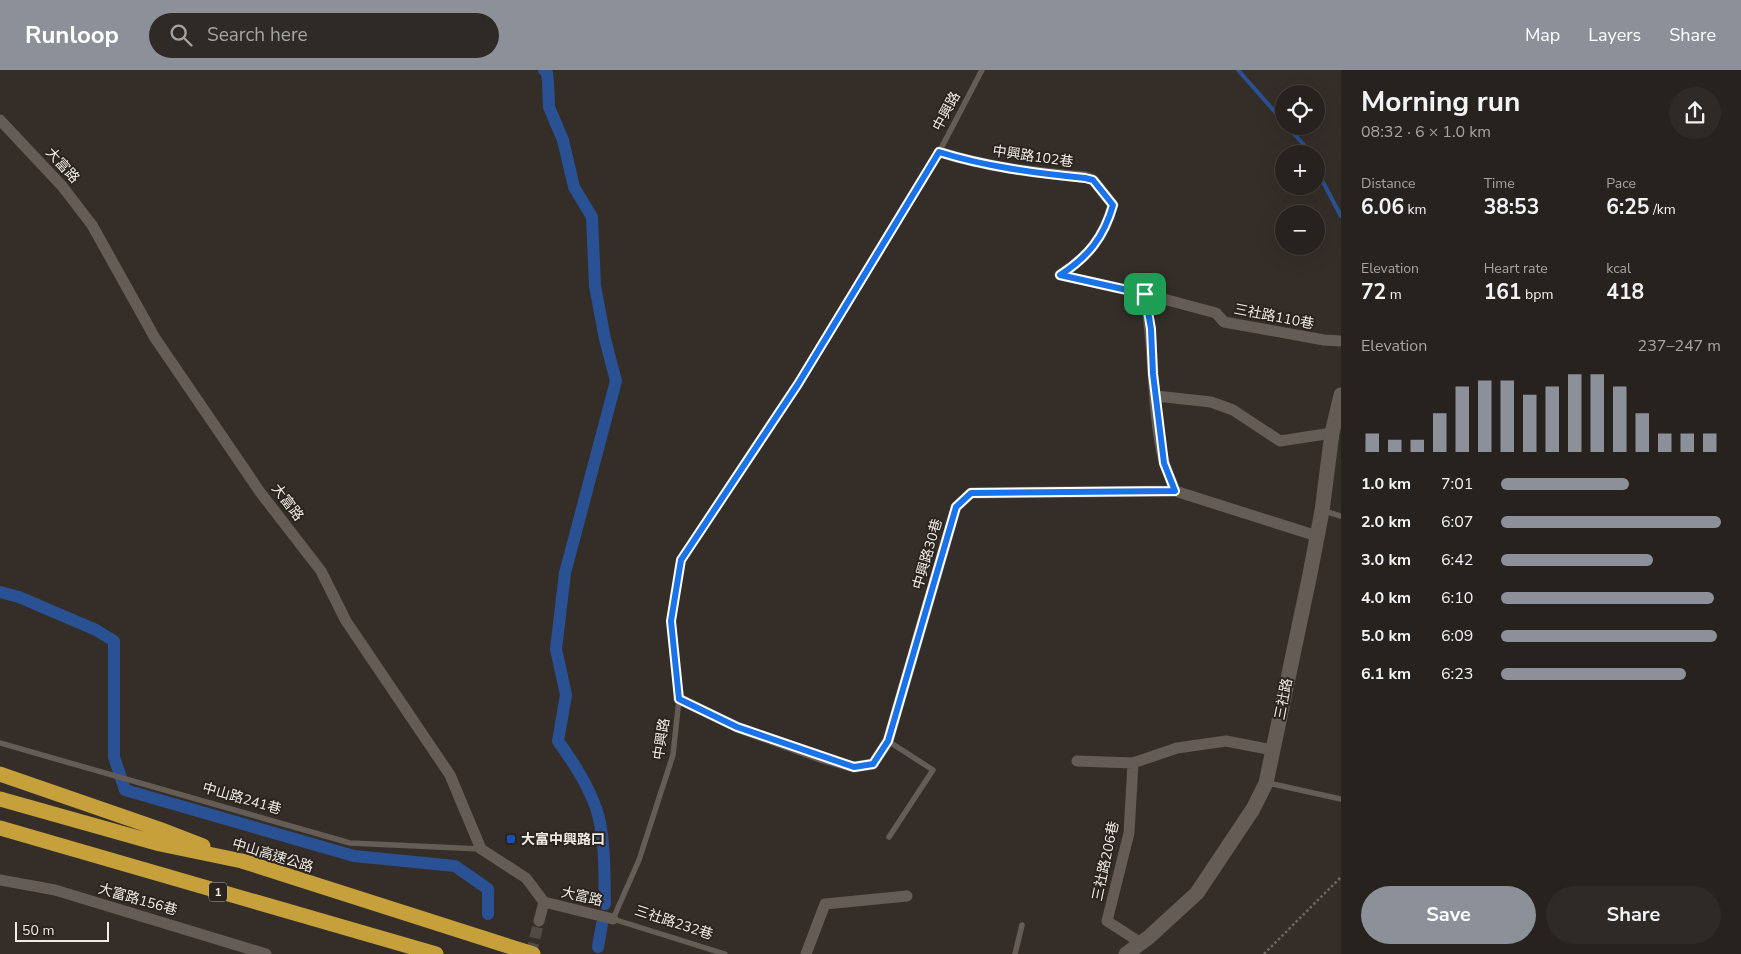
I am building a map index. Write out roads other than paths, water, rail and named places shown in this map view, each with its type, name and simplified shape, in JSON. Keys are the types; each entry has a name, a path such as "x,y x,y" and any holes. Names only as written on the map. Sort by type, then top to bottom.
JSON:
{"highway":[{"path":"0,774 159,829 242,861"},
{"name":"中山高速公路","path":"0,799 160,844 242,861 533,954"},
{"name":"1","path":"0,828 436,954"}],"street":[{"name":"大富路","path":"0,120 62,186 92,225 155,338 260,492 321,572 346,621 450,775 480,849 526,878 544,902 613,919"},
{"name":"中興路102巷","path":"939,152 968,161 995,166 1093,180 1113,205 1108,223 1098,240 1079,263 1060,275"},
{"name":"三社路110巷","path":"1060,275 1145,294 1216,313 1224,322 1324,340 1341,340"},
{"path":"1145,294 1151,329 1164,463 1175,491"},
{"name":"三社路","path":"1126,954 1197,893 1253,809 1266,783 1322,511 1332,433 1341,395"},
{"path":"1156,396 1212,402 1233,410 1280,441 1332,433"},
{"name":"中興路30巷","path":"679,699 737,727 854,767 873,764 888,741 956,507 971,493 1175,491 1317,536"},
{"path":"1077,761 1133,763 1177,748 1226,741 1274,750"},
{"name":"三社路206巷","path":"1133,763 1129,832 1107,921 1141,943"},
{"name":"大富路156巷","path":"0,880 55,890 266,954"},
{"path":"806,954 825,904 907,896"},
{"name":"大富路","path":"539,921 544,902"}],"lane":[{"name":"中興路","path":"613,919 639,860 673,755 679,699 671,621 681,560 798,384 939,152 982,70"},
{"path":"1322,511 1341,516"},
{"path":"888,741 933,770 890,837"},
{"name":"中山路241巷","path":"0,743 350,842 480,849"},
{"path":"1266,783 1341,799"},
{"name":"三社路232巷","path":"613,919 725,954"},
{"path":"1014,954 1022,924"}],"waterway":[{"path":"544,70 547,73 549,107 563,140 574,187 592,217 595,286 605,339 616,381 565,573 556,649 566,695 558,741 579,773 596,808 603,843 605,904"},
{"path":"1238,70 1275,112"},
{"path":"1295,135 1304,145"},
{"path":"1325,186 1341,216"},
{"path":"0,592 19,597 96,630 114,641 114,757 125,790 354,856 455,866 488,889 488,914"},
{"path":"598,947 602,924"}],"tunnel":[{"path":"531,954 539,921"}],"place":[{"name":"大富中興路口","path":"511,839"}]}
